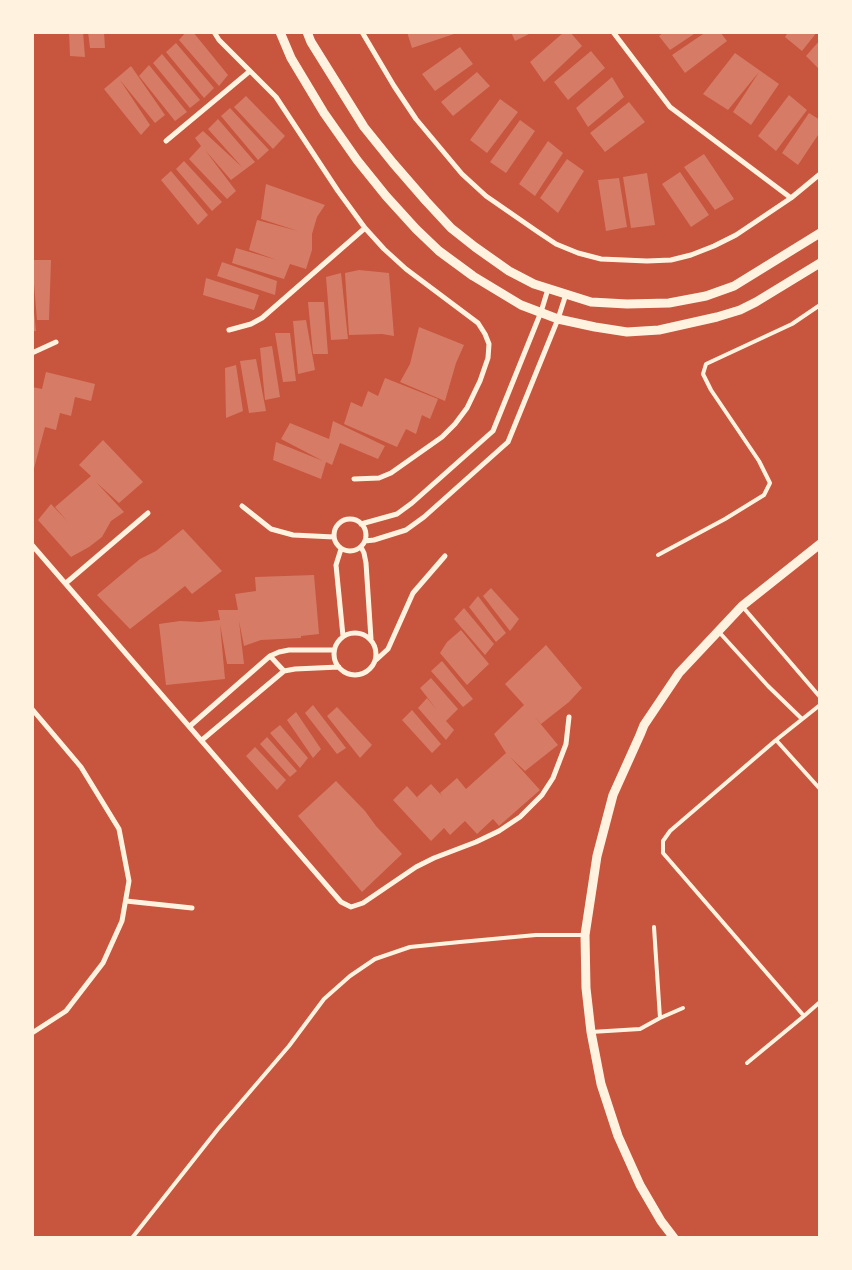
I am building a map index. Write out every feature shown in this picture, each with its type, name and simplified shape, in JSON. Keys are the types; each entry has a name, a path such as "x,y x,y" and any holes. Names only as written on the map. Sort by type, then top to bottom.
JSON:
{"street":[{"path":"214,32 219,40 276,97 338,191 365,228 406,269 478,323 489,344 485,366 467,408 455,424 442,437 391,473 379,478 354,479"},
{"path":"280,32 291,58 324,113 386,196 439,251 472,276 521,304 558,319 626,332 659,330 740,310 820,263"},
{"path":"307,32 311,42 364,127 393,163 451,228 509,271 534,284 590,302 627,304 669,303 706,296 734,286 820,233"},
{"path":"362,32 416,119 462,174 486,196 556,244 601,259 671,260 714,246 736,235 791,198 820,174"},
{"path":"613,32 670,107 791,198"},
{"path":"166,141 250,71"},
{"path":"229,330 251,324 262,318 365,228"},
{"path":"361,524 397,514 493,431 541,312 548,289"},
{"path":"365,541 406,530 424,517 508,442 558,319 566,294"},
{"path":"32,353 56,342"},
{"path":"242,506 271,529 293,536 334,538"},
{"path":"66,583 148,513"},
{"path":"344,519 355,520 361,524 366,532 365,541 360,547 351,551 341,549 334,538 336,527 344,519"},
{"path":"674,1238 661,1221 640,1185 618,1136 601,1084 591,1032 586,988 585,935 597,856 617,786 644,725 678,673 742,606 820,544"},
{"path":"32,545 341,902 352,907 363,904 416,867 499,831 520,817 542,795 554,778 566,744 569,717"},
{"path":"360,547 364,553 366,563 371,639 376,652 375,662"},
{"path":"341,549 336,565 343,636"},
{"path":"371,639 355,632 338,640 334,650 334,658 339,667 348,674 355,675 369,670 388,649 413,593 445,556"},
{"path":"190,726 270,656 289,650 334,650"},
{"path":"270,656 284,671"},
{"path":"202,740 284,671 339,667"},
{"path":"32,709 81,767 119,829 129,881 122,921 103,963 66,1011 32,1033"},
{"path":"126,901 192,908"}],"lane":[{"path":"658,555 725,519 764,495 770,483 759,461 711,390 703,374 706,364 792,324 820,305"},
{"path":"742,606 820,697"},
{"path":"718,631 802,720"},
{"path":"804,1016 662,853 663,841 670,831 776,740 820,705"},
{"path":"776,740 820,789"},
{"path":"654,927 660,1018"},
{"path":"132,1238 218,1129 289,1046 324,999 350,976 375,959 410,947 452,942 536,935 585,935"},
{"path":"747,1063 820,1002"},
{"path":"591,1032 640,1029 683,1008"}],"building":[{"path":"69,32 83,32 85,57 70,56"},
{"path":"88,32 104,32 105,48 90,48"},
{"path":"186,32 193,32 228,75 219,86 179,40"},
{"path":"407,32 457,32 457,33 412,48"},
{"path":"511,32 533,32 515,41"},
{"path":"564,32 570,32 582,46 544,82 530,62"},
{"path":"664,32 697,32 670,50 659,36"},
{"path":"706,32 720,32 727,41 685,73 672,55"},
{"path":"788,32 817,32 802,51 785,37"},
{"path":"820,40 820,70 806,56"},
{"path":"176,43 214,88 204,98 166,52"},
{"path":"460,47 473,64 435,91 422,74"},
{"path":"591,51 605,68 568,100 554,82"},
{"path":"735,53 779,84 751,125 733,112 759,72 728,110 703,94"},
{"path":"162,54 200,100 190,108 153,63"},
{"path":"149,65 187,112 175,121 139,76"},
{"path":"131,66 165,115 155,123 120,80 150,125 141,135 104,89"},
{"path":"477,72 490,86 453,116 441,102"},
{"path":"612,77 624,97 588,127 576,108"},
{"path":"789,95 807,110 776,151 758,136"},
{"path":"246,96 285,136 273,149 234,107"},
{"path":"500,99 518,112 487,153 470,140"},
{"path":"629,102 645,122 605,152 590,133"},
{"path":"230,108 269,150 258,160 221,116"},
{"path":"809,113 820,120 820,132 798,165 782,153"},
{"path":"218,119 255,162 231,180 205,150 236,191 227,199 189,159 201,146 195,138 203,131 242,167 208,129"},
{"path":"520,120 535,131 506,173 490,162"},
{"path":"548,141 563,153 535,196 519,184"},
{"path":"704,154 734,199 715,210 684,167"},
{"path":"567,159 584,171 558,213 540,198"},
{"path":"184,161 222,202 212,211 176,169"},
{"path":"171,171 208,215 198,225 161,180"},
{"path":"680,172 709,215 691,227 662,184"},
{"path":"647,173 655,225 631,228 623,177"},
{"path":"619,178 627,227 606,231 598,180"},
{"path":"266,184 325,205 317,217 312,234 312,250 306,269 290,264 284,279 232,263 236,248 277,260 249,250 257,220 298,231 261,219"},
{"path":"32,260 51,260 49,320 37,320"},
{"path":"222,262 277,281 275,295 217,276"},
{"path":"359,270 389,273 394,336 382,334 349,335 345,273"},
{"path":"341,273 348,339 331,340 326,277"},
{"path":"206,278 259,295 254,310 203,295"},
{"path":"308,302 324,302 328,354 313,354"},
{"path":"32,312 34,312 36,331 32,331"},
{"path":"306,320 315,370 298,374 293,321"},
{"path":"419,327 464,345 456,363 445,401 400,382 410,364"},
{"path":"275,333 290,333 296,381 283,382"},
{"path":"272,346 280,397 265,400 260,348"},
{"path":"256,359 266,411 249,413 240,361"},
{"path":"236,365 243,411 226,418 225,368"},
{"path":"46,372 95,384 91,401 75,397 71,416 60,413 56,430 45,427 32,476 32,387 42,389"},
{"path":"385,378 438,399 430,419 422,415 416,434 406,429 397,447 344,424 351,402 362,407 368,391 378,396"},
{"path":"333,421 385,446 378,459 340,443 332,465 326,462 321,479 273,460 276,442 323,461 281,439 290,423 329,439"},
{"path":"103,440 143,482 119,503 96,482 124,512 111,521 102,537 71,557 38,520 51,504 68,522 55,507 91,476 79,465"},
{"path":"183,529 222,571 192,594 185,586 130,629 97,595 140,559 156,551"},
{"path":"314,575 319,634 301,636 301,638 261,640 244,646 239,621 244,664 227,664 220,624 225,679 166,685 159,624 180,621 220,620 218,610 238,610 235,594 256,591 255,577"},
{"path":"491,588 519,619 510,631 483,596"},
{"path":"478,596 506,633 496,642 469,607"},
{"path":"464,608 494,644 485,655 454,619"},
{"path":"461,630 489,664 467,685 440,653 447,642"},
{"path":"546,645 582,688 569,702 541,724 534,716 558,745 525,771 510,757 540,790 499,826 493,819 477,834 465,821 450,835 444,828 431,841 393,800 407,786 422,803 417,797 431,784 443,797 440,793 457,778 466,789 506,753 494,734 524,705 505,684"},
{"path":"442,661 473,699 463,707 431,671"},
{"path":"431,678 458,709 446,721 454,730 446,740 418,708 427,698 437,710 420,688"},
{"path":"313,705 346,748 337,754 305,713"},
{"path":"337,707 372,745 360,758 327,716"},
{"path":"412,710 441,744 432,753 402,720"},
{"path":"296,712 321,749 313,758 287,720"},
{"path":"280,725 308,758 300,768 270,733"},
{"path":"267,737 297,771 290,777 260,744"},
{"path":"255,747 286,780 277,790 246,756"},
{"path":"336,781 402,854 362,892 298,816"}]}
